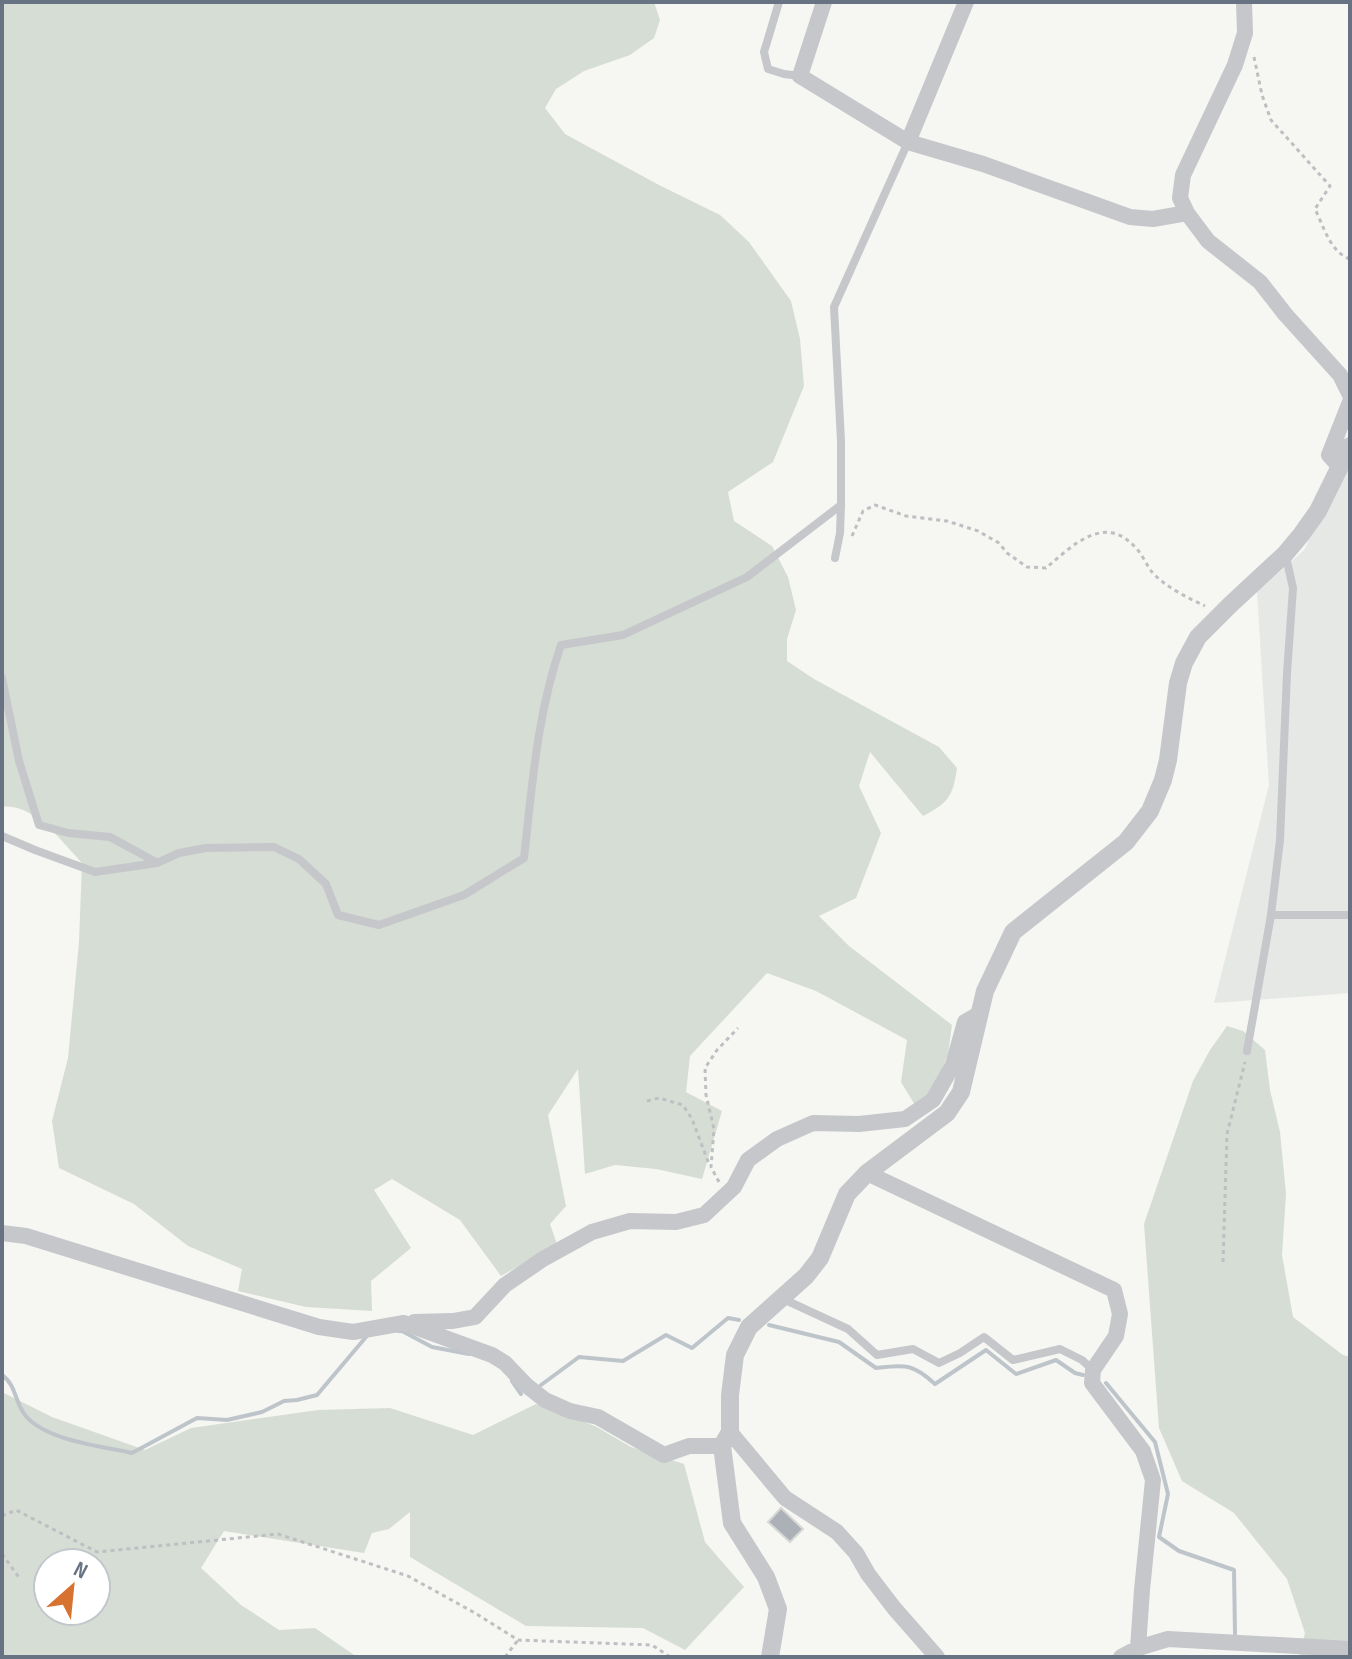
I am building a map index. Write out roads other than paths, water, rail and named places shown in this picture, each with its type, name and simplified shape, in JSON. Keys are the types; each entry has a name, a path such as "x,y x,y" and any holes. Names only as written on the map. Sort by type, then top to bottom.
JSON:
{"street":[{"path":"824,2 800,76 908,142 983,164 1130,217 1153,219 1187,213"},
{"path":"908,142 966,2"},
{"path":"1244,2 1245,33 1235,65 1183,175 1180,198 1208,241 1260,282 1340,375 1350,395"},
{"path":"1340,467 1329,455 1350,402"},
{"path":"770,1657 778,1609 766,1577 732,1523 726,1439 735,1355 749,1327 806,1276 820,1258 847,1194 867,1173 947,1113 961,1092 985,991 1013,932 1126,842 1150,811 1168,760 1178,683 1184,663 1198,637 1285,554 1318,511 1350,446"},
{"path":"2,1233 26,1236 319,1327 353,1332 404,1323 475,1317 505,1285 543,1259 592,1232 630,1221 676,1222 704,1215 734,1187 748,1160 777,1139 813,1123 859,1124 905,1119 933,1100 953,1065 965,1022 979,1014"},
{"path":"867,1173 1114,1290 1120,1314 1116,1336 1093,1370 1092,1383 1143,1451 1153,1480 1138,1648"},
{"path":"404,1323 492,1355 545,1400 570,1411 598,1417 664,1455 689,1446 726,1439"},
{"path":"726,1439 785,1498 837,1532 856,1553 894,1608 937,1657"},
{"path":"1121,1657 1168,1639 1250,1651 1350,1649"}],"lane":[{"path":"779,2 764,52 768,69 800,76"},
{"path":"835,558 840,533 841,441 834,307 908,142"},
{"path":"2,836 95,872 157,863 179,853 206,848 274,847 299,859 326,884 338,915 379,925 464,895 524,858 538,739 561,645 623,635 747,577 841,505"},
{"path":"1247,1051 1271,915 1280,840 1293,588 1285,554"},
{"path":"2,678 19,761 39,825 68,833 110,837 157,863"},
{"path":"1271,915 1350,915"},
{"path":"780,1297 848,1329 877,1355 913,1349 939,1363 984,1337 1013,1360 1060,1349 1082,1360 1093,1370"}],"waterway":[{"path":"541,1385 579,1357 623,1361 666,1335 692,1348 728,1318 739,1320"},
{"path":"769,1325 839,1342 876,1368 908,1367 935,1384 986,1350 1016,1374 1056,1360 1083,1375"},
{"path":"398,1331 432,1347 469,1354"},
{"path":"2,1375 10,1383 31,1422 73,1440 132,1453 197,1418 227,1420 262,1412 284,1401 317,1395 366,1337"},
{"path":"512,1381 521,1394"},
{"path":"1106,1383 1155,1442 1168,1494 1159,1537 1179,1551 1234,1570 1235,1634"}]}
